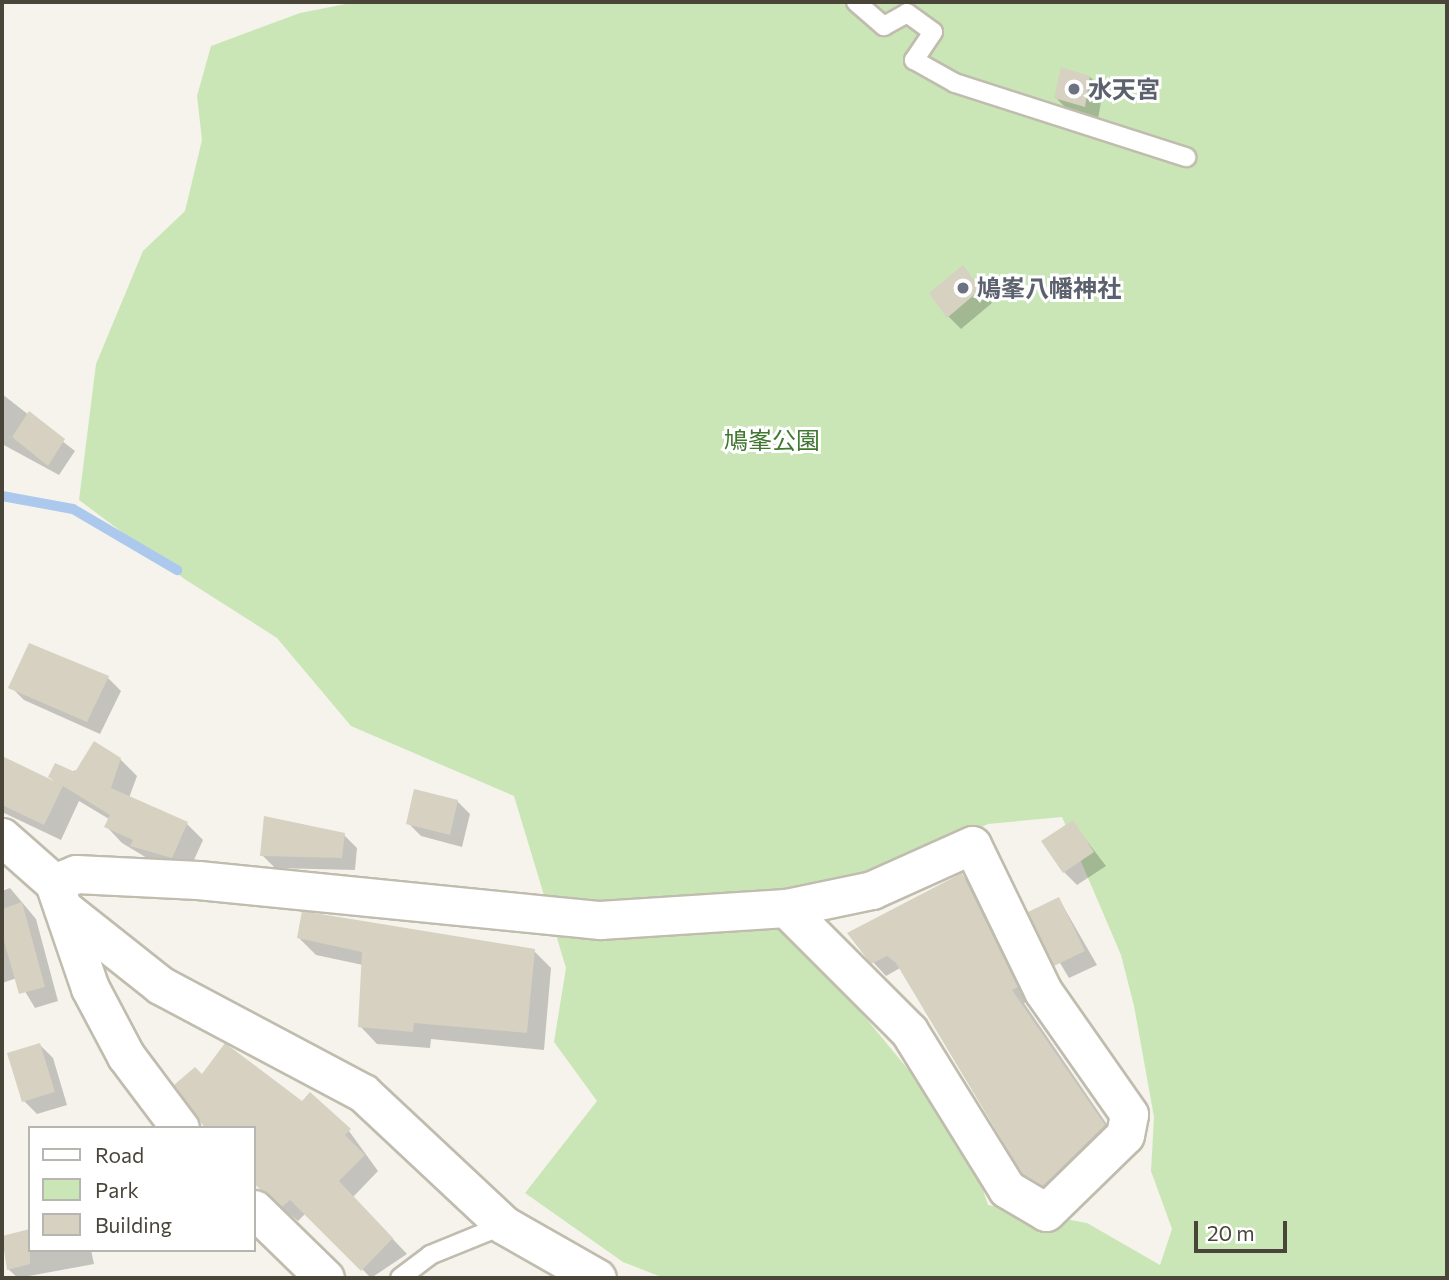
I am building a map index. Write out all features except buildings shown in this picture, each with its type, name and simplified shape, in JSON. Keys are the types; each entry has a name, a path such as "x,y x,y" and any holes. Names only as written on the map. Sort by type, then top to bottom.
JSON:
{"street":[{"path":"2,838 58,895 160,985 363,1093 504,1225 597,1278"},
{"path":"58,895 76,874 198,880 600,920 786,908 872,890 972,845 1043,991 1129,1114 1125,1135 1046,1212 1007,1189 909,1031 786,908"},
{"path":"58,895 90,988 126,1055 179,1126"},
{"path":"256,1211 325,1278"}],"lane":[{"path":"856,2 884,26 907,13 933,32 914,60 955,83 1186,157"},
{"path":"400,1278 430,1255 504,1225"}],"green space":[{"name":"鳩峯公園","path":"356,2 1447,2 1447,1278 664,1278 623,1262 525,1193 597,1101 554,1042 566,968 514,796 351,726 277,638 186,580 79,500 96,364 143,251 185,211 202,140 197,96 211,46 300,13","holes":["1062,817 1121,955 1134,1006 1154,1117 1151,1171 1172,1229 1160,1265 1087,1223 988,1205 967,1141 781,915 777,893 904,863 988,824"]}],"waterway":[{"path":"2,496 73,509 177,570"}],"place":[{"name":"水天宮","path":"1074,89"},
{"name":"鳩峯八幡神社","path":"963,288"}]}
